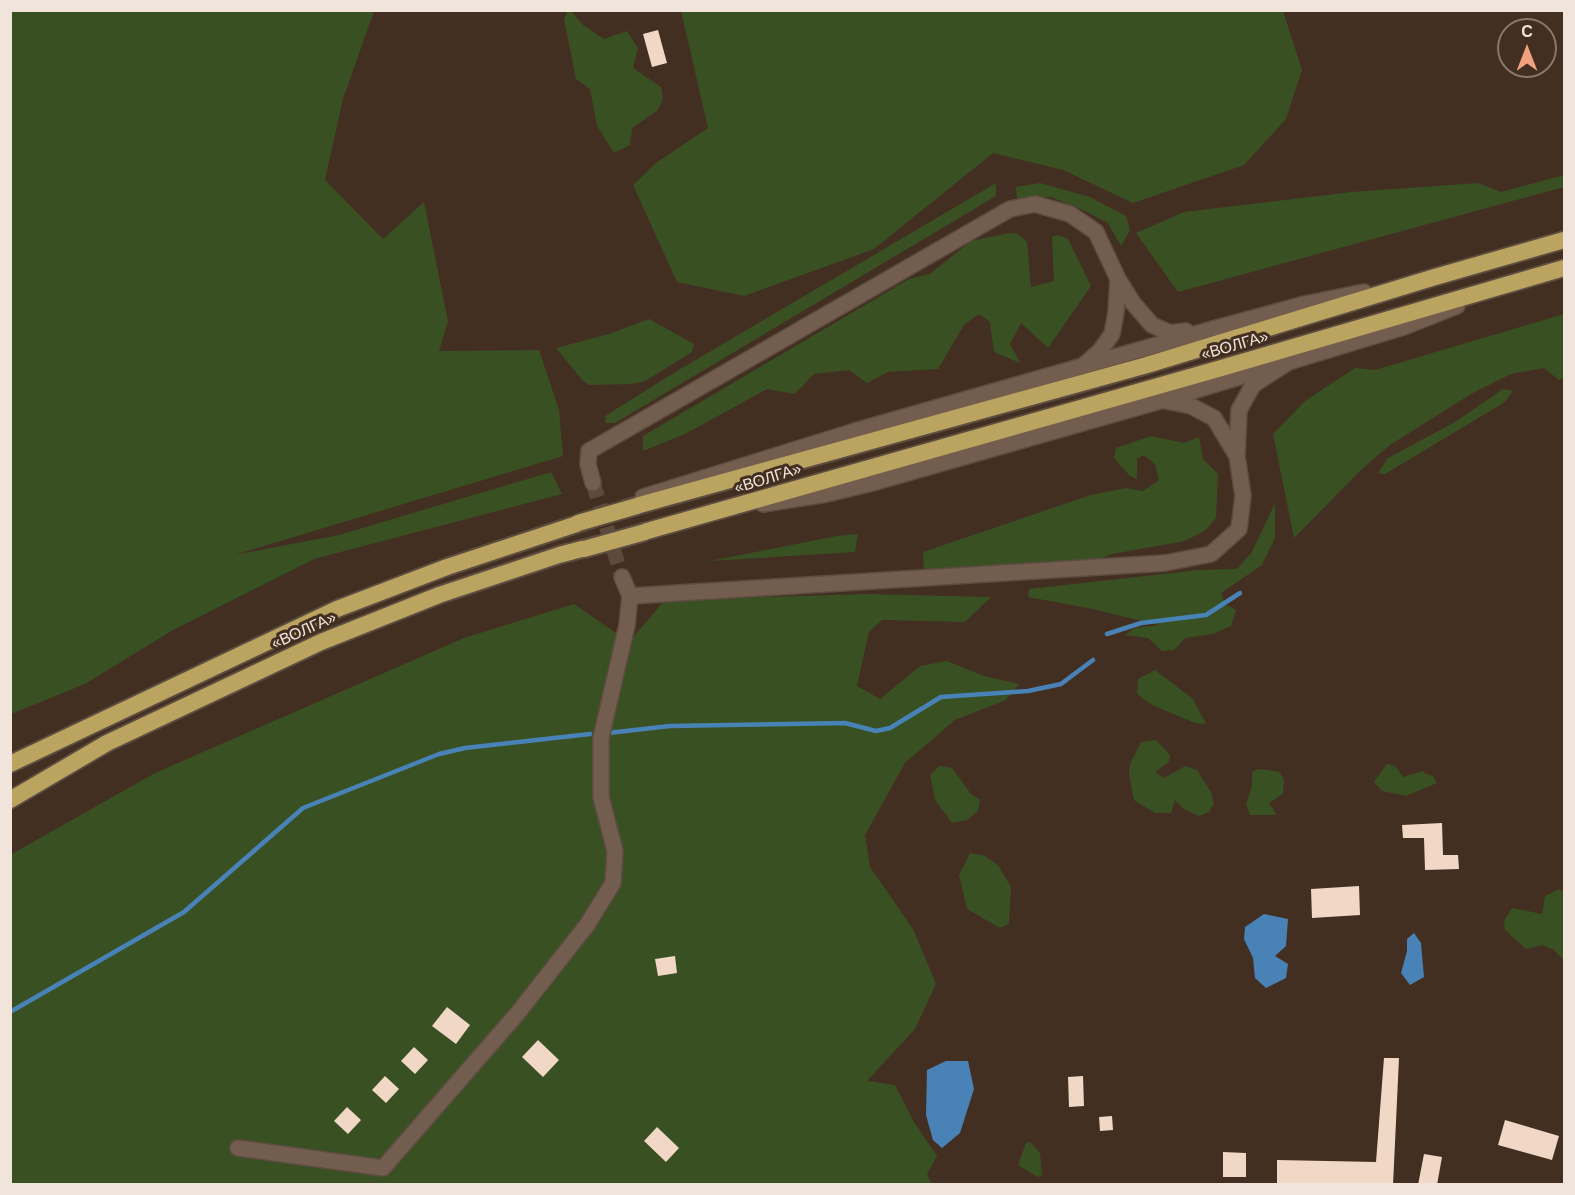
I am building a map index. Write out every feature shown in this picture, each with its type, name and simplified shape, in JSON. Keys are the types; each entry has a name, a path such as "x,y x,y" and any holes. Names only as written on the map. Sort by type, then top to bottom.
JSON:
{"highway":[{"name":"«ВОЛГА»","path":"10,764 337,609 447,567 584,521 1147,364 1564,240"},
{"name":"«ВОЛГА»","path":"10,800 106,743 321,642 439,595 559,555 723,511 1564,268"}],"street":[{"path":"593,483 588,464 590,451 1010,209 1035,204 1070,214 1096,232 1118,279 1133,303 1152,326 1170,333 1213,329"},
{"path":"584,521 657,492 855,431 1305,304 1435,277"},
{"path":"1081,368 1100,351 1112,334 1118,279"},
{"path":"723,511 827,494 872,483 1163,400 1404,327 1519,281"},
{"path":"630,596 1165,562 1211,554 1239,529 1243,496 1237,456 1239,410 1253,384 1287,363"},
{"path":"1163,400 1191,406 1214,418 1237,456"},
{"path":"238,1148 383,1168 517,1014 587,925 613,883 615,851 602,797 601,738 627,625 630,596 622,577"}],"green space":[{"path":"11,10 374,11 343,99 325,180 383,239 424,202 448,321 439,351 539,350 559,410 563,456 234,555 339,535 551,472 562,494 314,559 173,630 85,684 11,714"},
{"path":"568,10 583,25 604,39 627,31 638,48 633,68 661,87 663,99 658,110 632,128 630,145 614,153 597,126 590,89 576,79 564,19"},
{"path":"681,11 1283,11 1302,70 1286,119 1244,165 1133,203 1063,170 993,153 874,249 744,296 677,282 633,185 656,163 708,128"},
{"path":"1564,175 1564,187 1178,292 1136,233 1184,212 1352,192 1478,183 1501,192"},
{"path":"996,183 996,196 615,423 606,423 605,416 677,371"},
{"path":"1040,183 1090,197 1126,216 1130,230 1121,246 1108,223 1081,209 1051,197 1017,199 1016,187"},
{"path":"1010,233 1018,234 1027,242 1031,287 1054,281 1052,237 1058,235 1068,239 1091,286 1048,348 1021,323 1010,344 1020,363 994,352 990,322 979,314 964,325 938,369 888,372 867,383 849,370 814,374 795,394 767,389 685,434 643,451 643,436 909,279 930,274 971,241"},
{"path":"1564,314 1564,378 1559,380 1544,368 1511,374 1471,394 1390,445 1362,469 1294,538 1273,434 1305,401 1355,368 1375,370"},
{"path":"649,319 694,344 692,352 645,381 632,384 589,385 582,380 556,348 609,334"},
{"path":"1503,389 1513,391 1505,402 1385,474 1378,473 1388,458 1455,422"},
{"path":"1151,436 1184,443 1199,437 1203,459 1218,474 1216,518 1206,530 1185,541 1112,554 1097,560 924,570 923,552 1091,495 1126,488 1143,491 1159,480 1155,464 1144,455 1137,459 1137,479 1130,476 1114,458 1116,448"},
{"path":"1275,503 1275,538 1262,565 1221,593 1225,604 1236,610 1231,626 1213,634 1185,638 1174,650 1162,651 1148,638 1125,635 1135,628 1159,625 1028,597 1029,589 1199,570 1237,569 1252,552"},
{"path":"858,534 855,552 710,561 837,536"},
{"path":"866,594 991,597 965,622 882,620 869,632 857,686 880,699 920,666 947,661 984,676 1019,684 1006,700 955,720 905,763 865,835 870,867 913,929 936,984 915,1029 867,1081 895,1085 914,1122 937,1156 927,1174 932,1184 11,1184 10,855 155,773 464,638 574,604 629,642 665,600"},
{"path":"1155,670 1193,699 1206,724 1195,723 1152,705 1137,694 1138,679"},
{"path":"1156,740 1170,755 1169,762 1155,772 1164,778 1185,766 1197,770 1211,792 1214,804 1209,812 1199,816 1184,809 1175,800 1171,813 1155,813 1134,800 1129,774 1130,764 1141,742"},
{"path":"1387,764 1395,766 1403,777 1423,771 1433,776 1437,783 1406,796 1382,791 1374,782"},
{"path":"939,766 952,768 971,794 980,800 978,811 967,820 952,823 935,800 930,775"},
{"path":"1258,769 1280,772 1284,780 1283,794 1269,803 1277,815 1250,815 1246,804 1252,786 1252,772"},
{"path":"970,853 985,856 998,865 1011,887 1009,924 1000,928 967,909 959,875"},
{"path":"1559,889 1564,892 1564,961 1554,950 1542,945 1526,949 1505,930 1504,921 1512,908 1542,914 1545,896"},
{"path":"1030,1142 1040,1153 1042,1176 1038,1177 1018,1165 1026,1143"}],"water":[{"path":"1264,914 1288,919 1286,946 1275,956 1288,964 1286,978 1266,988 1255,978 1253,958 1244,939 1245,927"},
{"path":"1414,933 1421,943 1424,977 1410,985 1401,973 1407,951 1407,939"},
{"path":"946,1061 968,1061 974,1089 960,1133 942,1148 933,1140 926,1115 927,1070"}],"building":[{"path":"658,30 667,63 652,67 643,34"},
{"path":"1442,823 1443,855 1458,855 1459,869 1425,870 1424,838 1403,838 1402,825"},
{"path":"1359,886 1360,915 1312,918 1311,889"},
{"path":"675,956 677,973 658,976 655,959"},
{"path":"447,1007 470,1025 456,1044 432,1026"},
{"path":"538,1040 559,1060 543,1077 522,1057"},
{"path":"414,1047 428,1060 415,1074 401,1061"},
{"path":"1384,1058 1399,1058 1393,1185 1277,1185 1277,1160 1376,1162"},
{"path":"385,1076 399,1089 386,1103 372,1090"},
{"path":"1083,1076 1084,1106 1069,1107 1068,1077"},
{"path":"347,1107 361,1120 348,1134 334,1121"},
{"path":"1112,1116 1113,1130 1100,1131 1099,1117"},
{"path":"1505,1120 1559,1136 1552,1160 1498,1145"},
{"path":"657,1127 679,1148 666,1162 644,1141"},
{"path":"1223,1152 1246,1153 1246,1177 1223,1177"},
{"path":"1424,1154 1442,1157 1437,1185 1418,1185"}],"waterway":[{"path":"1107,634 1141,623 1206,615 1240,593"},
{"path":"608,733 670,726 845,723 876,731 890,728 941,697 1028,691 1061,684 1093,660"},
{"path":"10,1012 184,912 303,808 439,754 465,748 590,734"}],"tunnel":[{"path":"593,483 622,577"}]}
